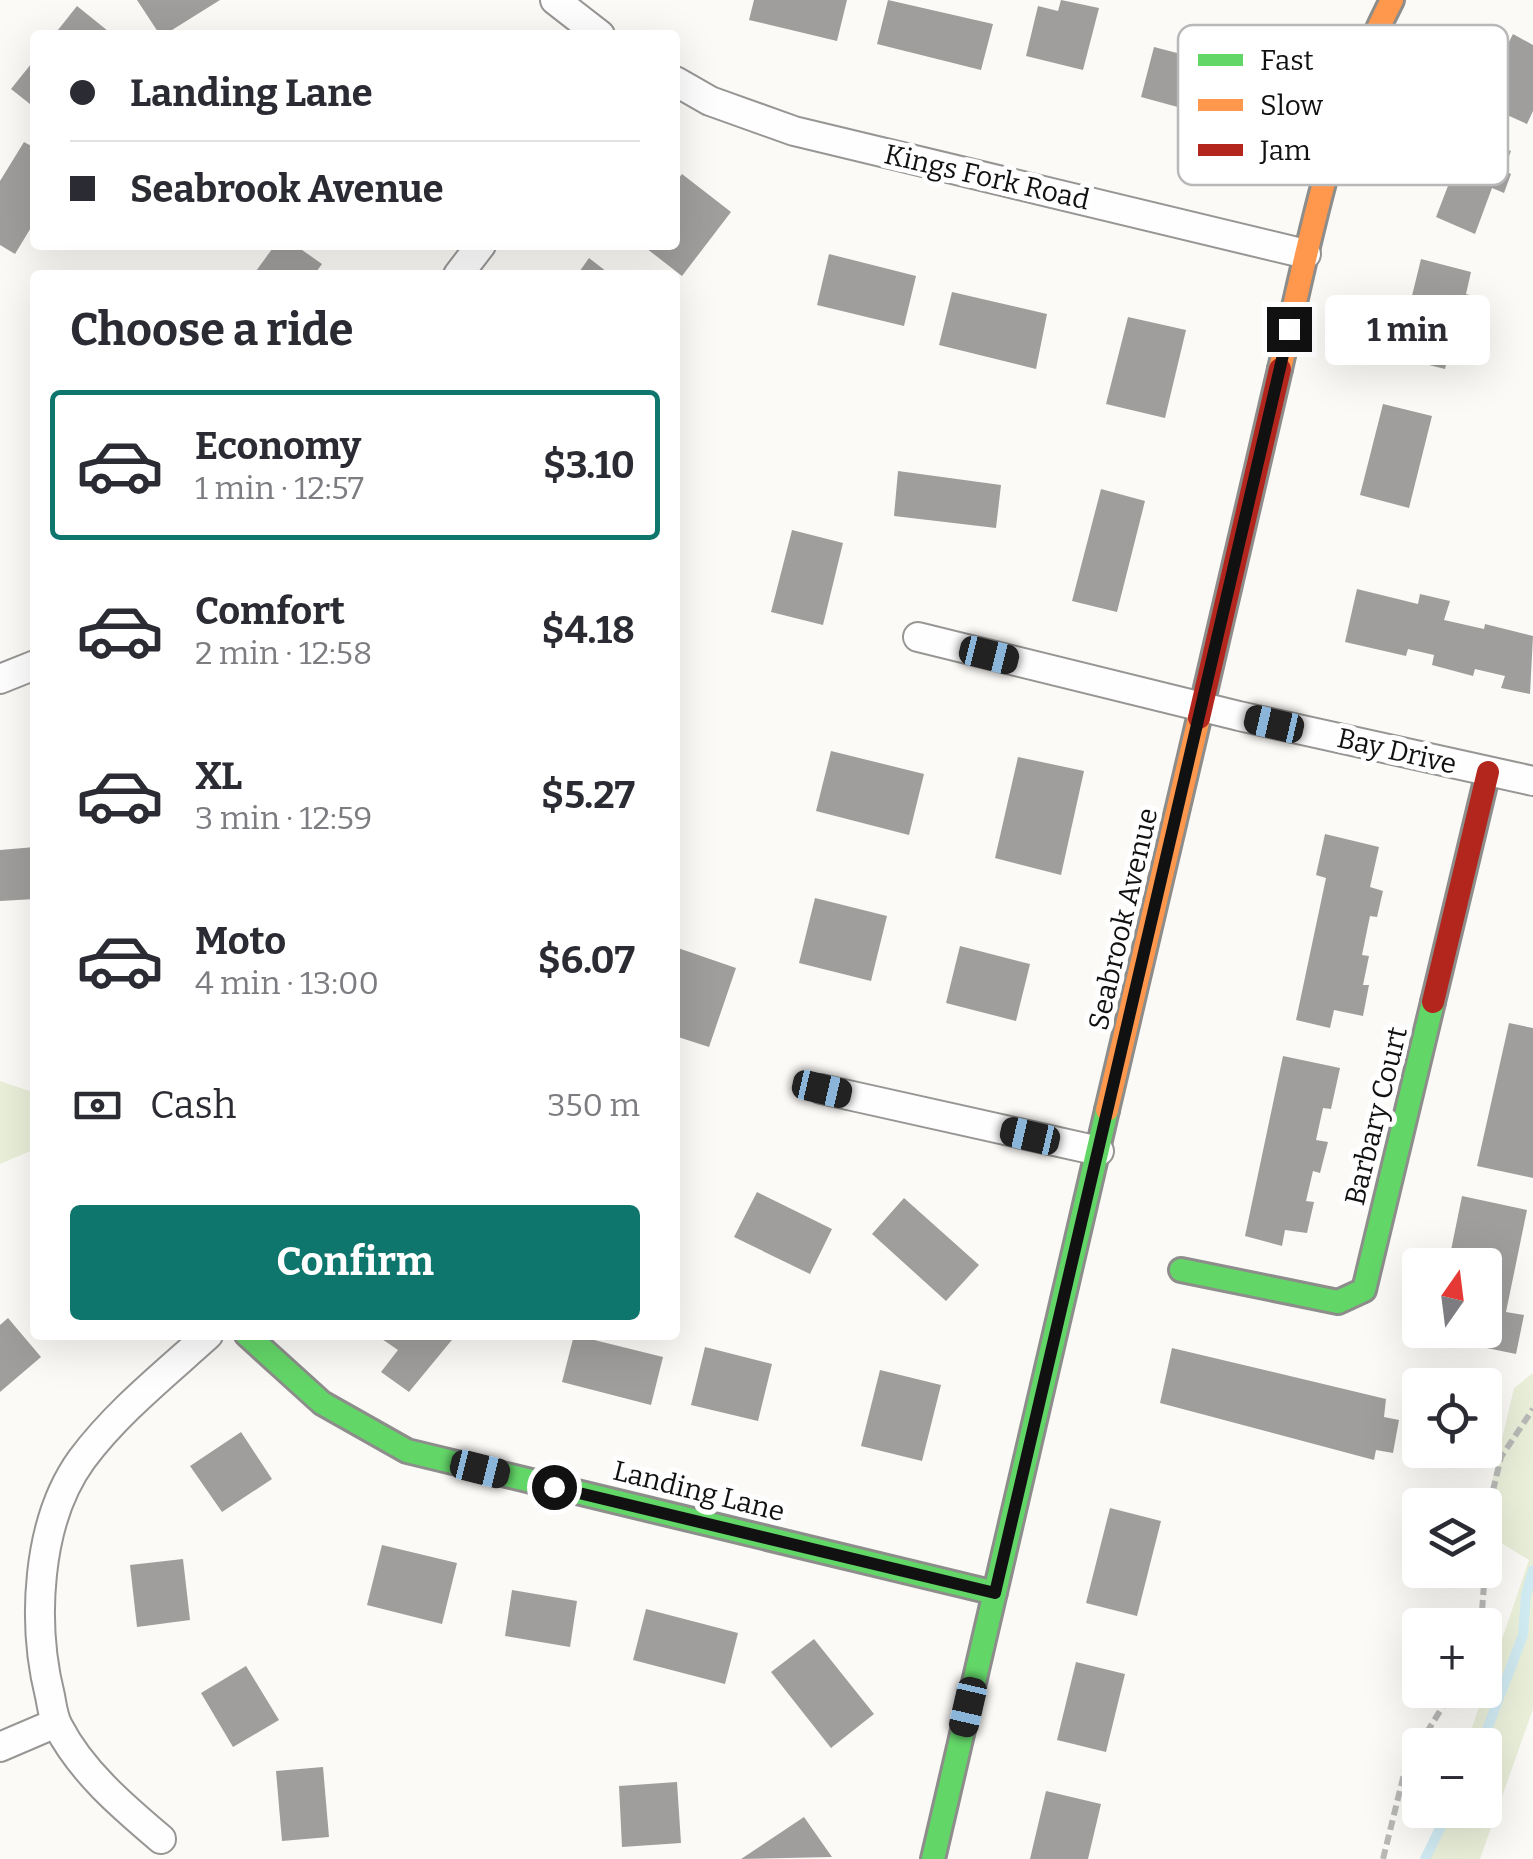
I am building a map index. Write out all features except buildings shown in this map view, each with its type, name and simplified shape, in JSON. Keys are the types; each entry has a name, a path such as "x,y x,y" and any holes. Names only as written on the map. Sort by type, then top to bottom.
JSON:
{"street":[{"path":"555,0 594,30"},
{"name":"Seabrook Avenue","path":"1379,25 1392,0"},
{"name":"Kings Fork Road","path":"680,84 724,106 794,131 1306,254"},
{"name":"Seabrook Avenue","path":"933,1859 1322,185"},
{"path":"462,270 477,250"},
{"name":"Bay Drive","path":"918,638 1203,708 1533,781"},
{"path":"0,680 30,667"},
{"name":"Barbary Court","path":"1182,1270 1338,1302 1364,1290 1488,772"},
{"path":"822,1089 1099,1151"},
{"path":"160,1839 89,1771 56,1723 41,1661 40,1594 50,1534 80,1462 109,1428 203,1340"},
{"name":"Landing Lane","path":"253,1340 322,1403 407,1451 995,1593"},
{"path":"0,1747 56,1723"}],"path":[{"path":"1482,1608 1490,1502 1501,1457 1533,1409"},
{"path":"1382,1859 1406,1766 1442,1708"}],"green space":[{"path":"0,1081 30,1091 30,1151 0,1164"},
{"path":"1533,1373 1533,1709 1502,1797 1502,1728 1472,1728 1479,1708 1502,1708 1502,1639 1529,1560 1502,1543 1502,1488 1490,1488 1495,1468 1502,1468 1502,1439 1514,1388"},
{"path":"1438,1828 1491,1828 1480,1859 1427,1859"}],"waterway":[{"path":"1487,1728 1523,1635 1526,1595 1533,1570"},
{"path":"1425,1859 1440,1828"}],"traffic: fast":[{"path":"1181,1270 1338,1302 1364,1290 1433,1002"},
{"path":"933,1859 1107,1110"},
{"path":"253,1340 322,1403 407,1451 995,1593"}],"traffic: slow":[{"path":"1380,25 1392,0"},
{"path":"1280,369 1323,185"},
{"path":"1107,1110 1199,718"}],"traffic: jam":[{"path":"1199,718 1280,369"},
{"path":"1433,1002 1488,772"}],"route":[{"path":"554,1487 995,1593 1289,329"}]}
